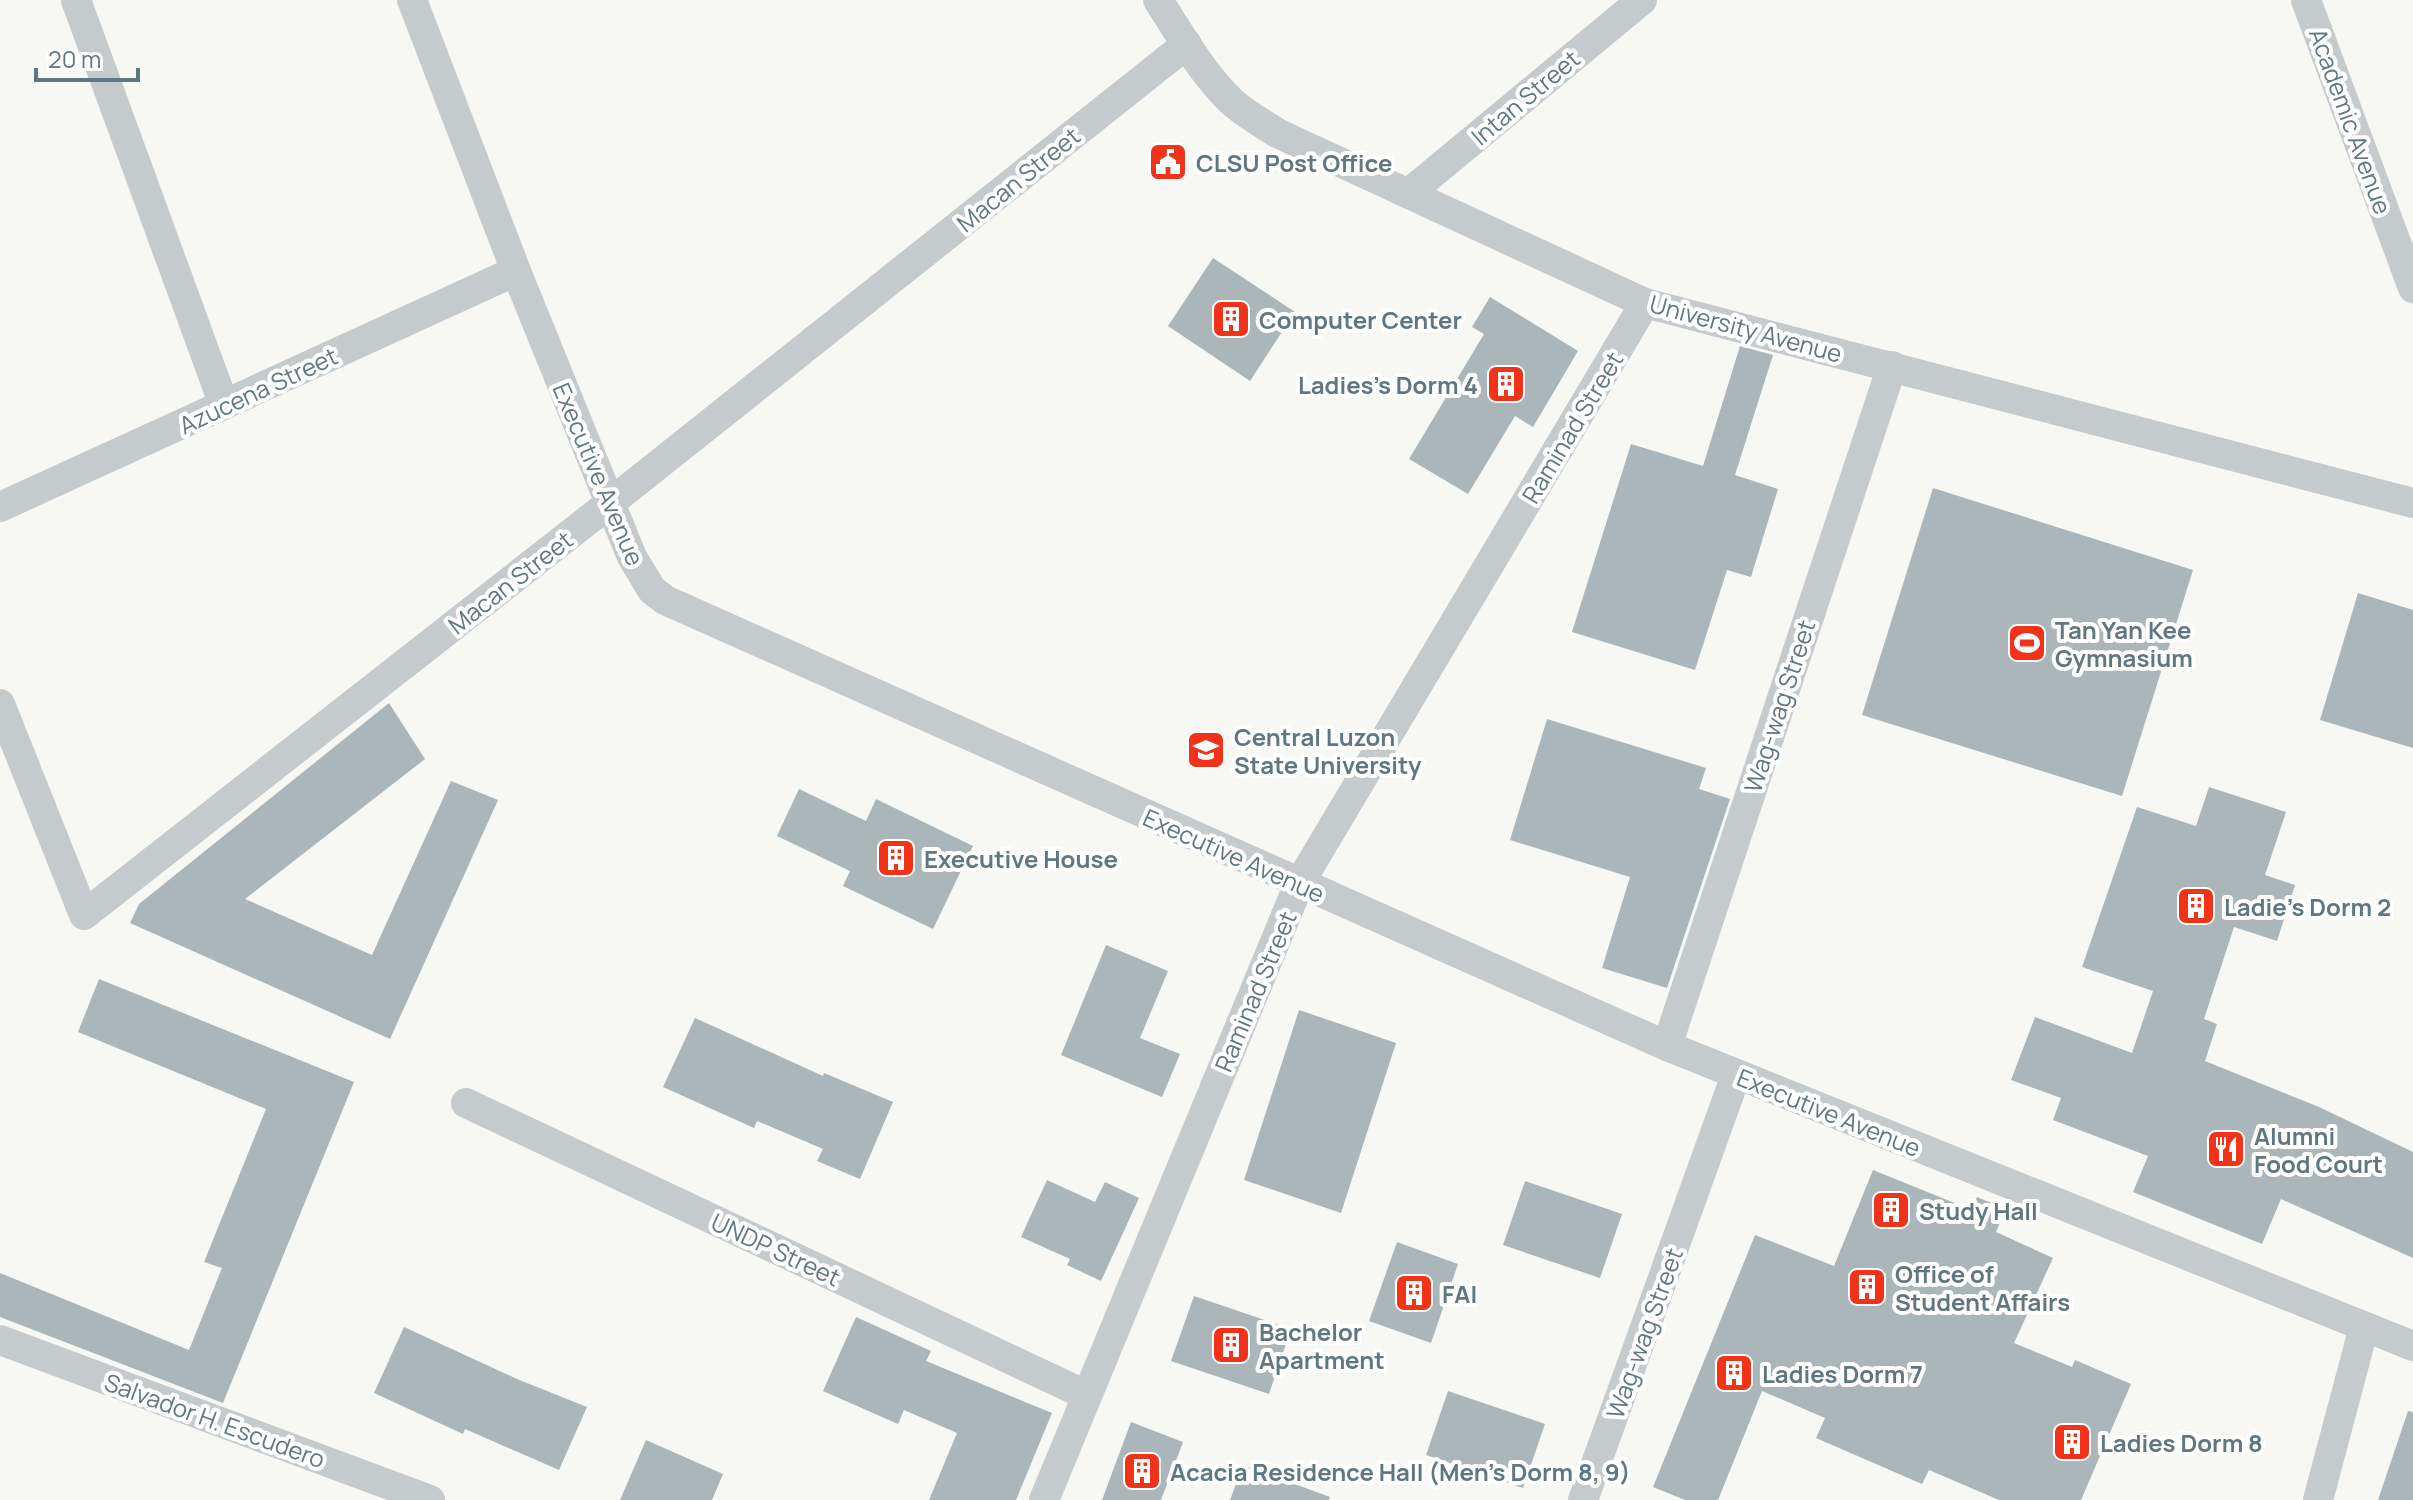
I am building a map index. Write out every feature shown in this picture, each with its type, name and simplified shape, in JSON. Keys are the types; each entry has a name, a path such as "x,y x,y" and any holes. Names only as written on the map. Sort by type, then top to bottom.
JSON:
{"street":[{"path":"76,0 224,405"},
{"name":"Executive Avenue","path":"412,0 516,271 610,503 642,575 652,590 665,600 1667,1046 2413,1346"},
{"name":"University Avenue","path":"1158,0 1232,102 1277,133 1645,303 2413,503"},
{"name":"Intan Street","path":"1409,193 1642,0"},
{"name":"Academic Avenue","path":"2306,0 2413,288"},
{"name":"Macan Street","path":"0,704 84,915 610,503 1187,44"},
{"name":"Azucena Street","path":"0,507 516,271"},
{"name":"Raminad Street","path":"1044,1500 1299,884 1645,303"},
{"name":"Wag-wag Street","path":"1667,1046 1892,366"},
{"name":"Wag-wag Street","path":"1583,1500 1736,1075"},
{"name":"UNDP Street","path":"466,1103 1086,1395"},
{"path":"2318,1500 2364,1327"},
{"name":"Salvador H. Escudero","path":"0,1340 430,1500"}],"building":[{"name":"Computer Center","path":"1213,258 1295,312 1250,381 1168,326"},
{"name":"Ladies's Dorm 4","path":"1490,297 1578,351 1533,427 1515,416 1468,494 1409,459 1484,334 1472,327"},
{"path":"1740,346 1773,355 1735,475 1778,489 1751,577 1727,570 1695,670 1572,632 1631,444 1703,466"},
{"name":"Tan Yan Kee Gymnasium","path":"1933,488 2193,570 2122,796 1862,715"},
{"path":"2358,593 2413,610 2413,748 2320,720"},
{"path":"389,703 425,759 245,899 372,955 451,781 498,800 390,1039 130,923 139,904"},
{"path":"1547,719 1706,768 1699,789 1730,799 1667,988 1602,968 1630,877 1510,840"},
{"path":"2209,787 2286,812 2265,875 2295,885 2277,941 2234,927 2204,1019 2217,1024 2205,1061 2319,1107 2413,1152 2413,1258 2281,1199 2262,1244 2133,1192 2148,1156 2053,1120 2061,1098 2011,1080 2035,1017 2132,1053 2153,991 2082,967 2137,807 2196,826"},
{"name":"Executive House","path":"799,789 866,821 876,799 973,846 933,929 843,886 850,871 777,836"},
{"path":"1106,945 1168,971 1140,1038 1180,1054 1162,1097 1061,1055"},
{"path":"99,979 354,1082 223,1403 0,1317 0,1273 189,1350 222,1268 204,1262 266,1109 78,1032"},
{"path":"1299,1010 1396,1043 1341,1213 1244,1180"},
{"path":"695,1018 823,1076 824,1073 893,1102 860,1179 817,1161 823,1149 757,1121 754,1128 663,1087"},
{"path":"1873,1170 1972,1210 1977,1197 2006,1209 1996,1232 2053,1258 2014,1343 2072,1367 2075,1360 2131,1384 2081,1500 1999,1500 1929,1470 1922,1484 1816,1438 1825,1418 1762,1391 1718,1500 1685,1500 1653,1487 1755,1235 1834,1266"},
{"path":"1047,1180 1095,1202 1105,1182 1139,1198 1101,1281 1067,1265 1070,1259 1021,1237"},
{"path":"1525,1181 1622,1214 1600,1278 1503,1245"},
{"name":"FAI","path":"1397,1242 1458,1264 1431,1343 1369,1321"},
{"name":"Bachelor Apartment","path":"1194,1296 1291,1329 1269,1394 1171,1361"},
{"path":"856,1317 931,1351 926,1361 1052,1413 1016,1500 929,1500 957,1433 904,1410 898,1424 823,1391"},
{"path":"404,1327 587,1407 559,1470 465,1429 463,1434 374,1393"},
{"path":"1448,1391 1545,1424 1523,1488 1426,1455"},
{"path":"2408,1411 2413,1412 2413,1500 2378,1500"},
{"name":"Acacia Residence Hall (Men's Dorm 8, 9)","path":"1131,1422 1183,1442 1161,1500 1102,1500"},
{"path":"646,1440 723,1474 712,1500 620,1500"},
{"name":"Acacia Residence Hall (Men's Dorm 8, 9)","path":"1243,1465 1330,1497 1329,1500 1230,1500"}],"place":[{"name":"CLSU Post Office","path":"1168,162"},
{"name":"Computer Center","path":"1231,319"},
{"name":"Ladies's Dorm 4","path":"1506,384"},
{"name":"Tan Yan Kee Gymnasium","path":"2027,643"},
{"name":"Central Luzon State University","path":"1206,750"},
{"name":"Executive House","path":"896,858"},
{"name":"Ladie's Dorm 2","path":"2196,906"},
{"name":"Alumni Food Court","path":"2226,1149"},
{"name":"Study Hall","path":"1891,1210"},
{"name":"Office of Student Affairs","path":"1867,1287"},
{"name":"FAI","path":"1414,1293"},
{"name":"Bachelor Apartment","path":"1231,1345"},
{"name":"Ladies Dorm 7","path":"1734,1373"},
{"name":"Ladies Dorm 8","path":"2072,1442"},
{"name":"Acacia Residence Hall (Men's Dorm 8, 9)","path":"1142,1471"}]}
